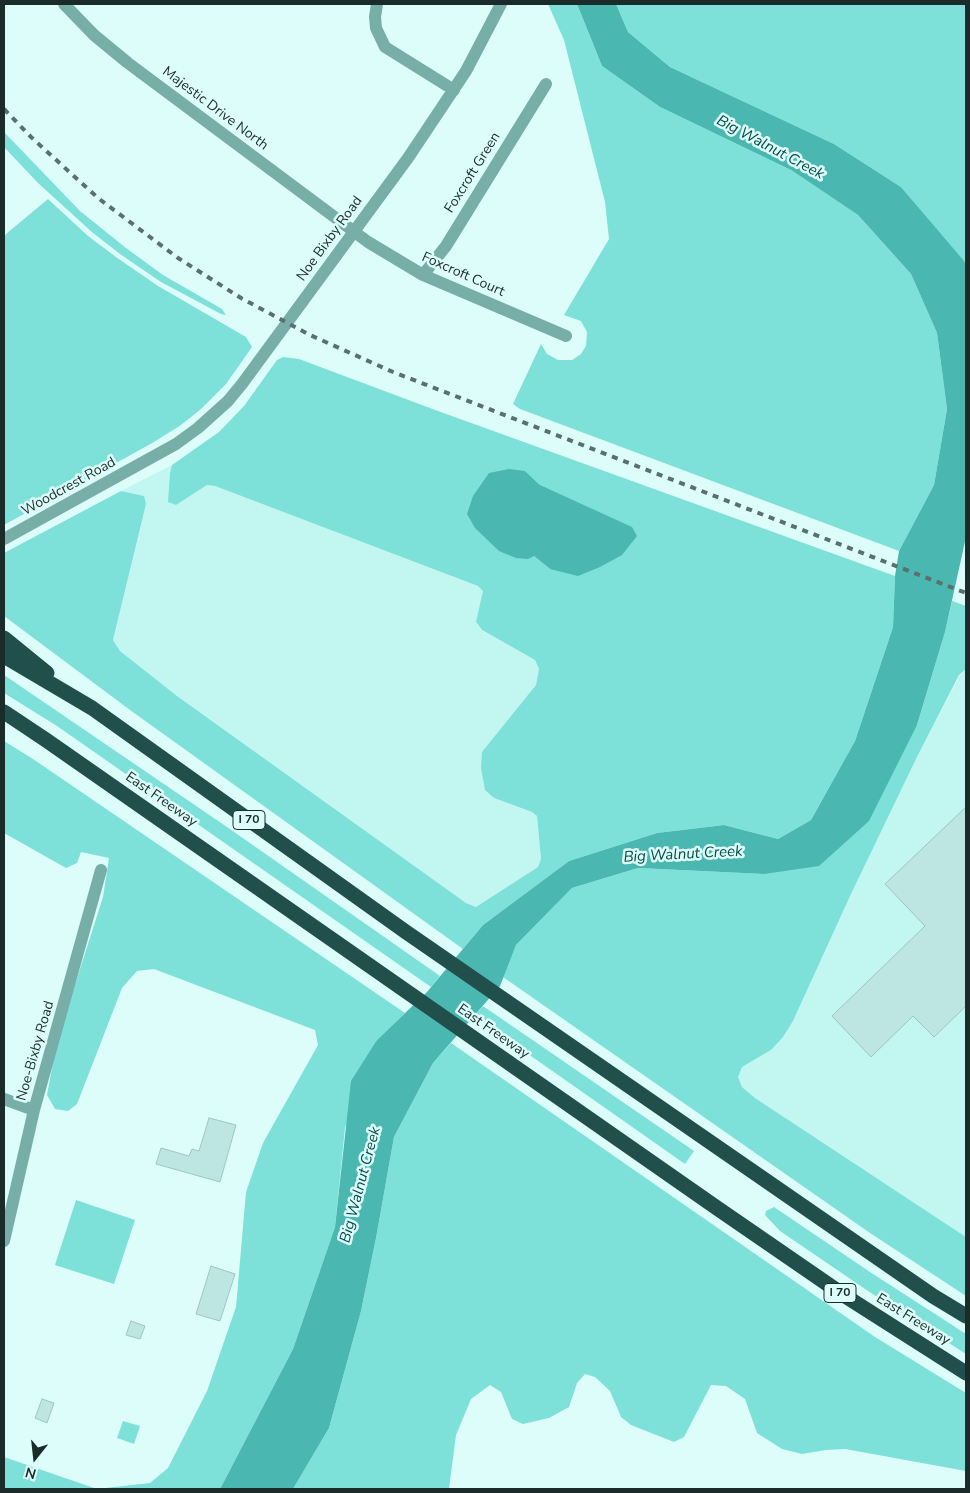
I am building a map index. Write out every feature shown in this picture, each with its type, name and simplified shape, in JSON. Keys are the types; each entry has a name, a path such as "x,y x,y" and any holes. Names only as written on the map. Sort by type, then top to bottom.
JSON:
{"highway":[{"path":"4,638 92,708"},
{"name":"I 70","path":"4,656 92,708 406,932 926,1291 966,1316"},
{"name":"East Freeway","path":"4,712 657,1167 842,1294 966,1373"}],"street":[{"name":"Majestic Drive North","path":"64,4 94,35 128,63 354,232"},
{"path":"378,4 375,17 376,28 386,47 454,90"},
{"name":"Noe Bixby Road","path":"148,460 198,428 228,401 242,384 408,158 454,90 501,4"},
{"name":"Foxcroft Green","path":"423,275 446,246 546,84"},
{"name":"Foxcroft Court","path":"354,232 423,275 566,336"},
{"name":"Woodcrest Road","path":"4,540 148,460"},
{"name":"Noe-Bixby Road","path":"4,1241 34,1110 101,870"},
{"path":"4,1099 34,1110"}],"shaded area":[{"path":"548,4 577,4 602,66 660,107 791,170 858,215 911,274 937,333 947,409 934,485 899,551 520,409 513,404 541,344 547,354 558,360 572,360 581,354 586,346 587,332 581,321 564,315 609,239 605,202 564,40"},
{"path":"616,4 966,4 966,265 901,187 834,144 670,67 628,32"},
{"path":"4,132 80,211 163,275 222,309 226,315 161,282 93,233 38,183 4,147"},
{"path":"48,199 88,236 116,257 158,286 246,337 252,347 226,384 201,409 181,425 154,442 4,525 4,238 6,234"},
{"path":"283,357 299,359 895,576 893,627 855,741 811,820 778,839 724,825 657,833 569,861 483,925 463,949 130,710 4,616 4,553 121,491 144,496 146,504 113,640 120,651 177,696 466,903 476,907 538,867 541,859 537,816 532,812 494,798 485,790 481,768 482,752 536,685 539,669 535,660 482,630 476,622 483,591 478,586 215,486 207,485 176,505 168,502 172,465 219,432 244,406 277,360","holes":["525,471 540,485 550,569 534,556"]},
{"path":"172,465 169,502 176,505 207,485 215,486 478,586 484,591 476,622 481,630 535,660 539,669 536,685 483,752 494,798 532,812 537,816 541,859 538,867 477,907 466,903 177,696 120,651 113,640 146,504 143,496 121,491"},
{"path":"952,601 966,606 966,669 959,675 917,757 793,1021 783,1037 771,1050 742,1067 738,1077 742,1087 755,1098 966,1237 966,1296 870,1233 503,977 516,945 572,888 638,868 764,874 917,725 945,632"},
{"path":"966,669 966,1237 755,1098 742,1087 738,1077 742,1067 771,1050 793,1021 917,757 960,675"},
{"path":"4,675 227,827 440,976 431,987 57,726 4,693"},
{"path":"4,741 405,1013 377,1040 345,1128 335,1227 293,1349 220,1489 97,1489 150,1483 168,1468 207,1391 236,1307 246,1192 263,1143 318,1045 315,1030 154,969 137,971 122,988 77,1104 68,1111 55,1109 47,1095 57,1041 103,897 109,858 81,852 77,863 66,868 4,833"},
{"path":"483,1006 694,1151 685,1164 474,1016"},
{"path":"451,1043 875,1337 966,1393 966,1471 845,1449 802,1454 782,1449 757,1433 745,1399 726,1386 711,1385 684,1437 674,1442 631,1425 621,1417 610,1391 595,1377 585,1374 577,1383 569,1407 549,1418 523,1424 512,1419 501,1392 490,1385 471,1399 456,1435 449,1489 293,1489 329,1428 361,1311 394,1137 433,1063"},
{"path":"76,1200 135,1220 114,1284 55,1265"},
{"path":"774,1207 966,1334 966,1354 868,1291 780,1231 765,1215 766,1211"},
{"path":"123,1421 140,1426 134,1444 117,1438"},
{"path":"4,1457 97,1489 4,1489"}],"water":[{"name":"Big Walnut Creek","path":"577,4 616,4 628,32 670,67 834,144 901,187 964,261 966,265 966,537 945,632 917,725 869,821 819,866 764,874 638,868 572,888 516,945 500,986 433,1063 394,1137 361,1311 329,1428 293,1489 220,1489 293,1349 335,1227 351,1081 377,1040 427,992 483,925 569,861 657,833 724,825 778,839 811,820 855,741 893,627 895,576 899,551 934,485 947,409 937,333 911,274 858,215 791,170 660,107 602,66"},
{"path":"509,469 525,471 540,485 632,527 637,536 622,555 578,576 550,569 534,556 528,559 516,558 499,551 475,528 467,514 473,496 489,473"}],"building":[{"path":"966,807 966,1006 934,1037 913,1016 871,1057 832,1016 925,926 885,884"},
{"path":"209,1118 236,1125 220,1182 156,1164 161,1148 189,1156 192,1149 199,1151"},
{"path":"211,1266 235,1274 220,1321 196,1314"},
{"path":"131,1321 145,1326 140,1339 126,1335"},
{"path":"42,1399 54,1403 47,1423 35,1418"}],"railway":[{"path":"4,109 31,137 98,198 178,258 241,298 310,335 393,372 966,593"}]}
